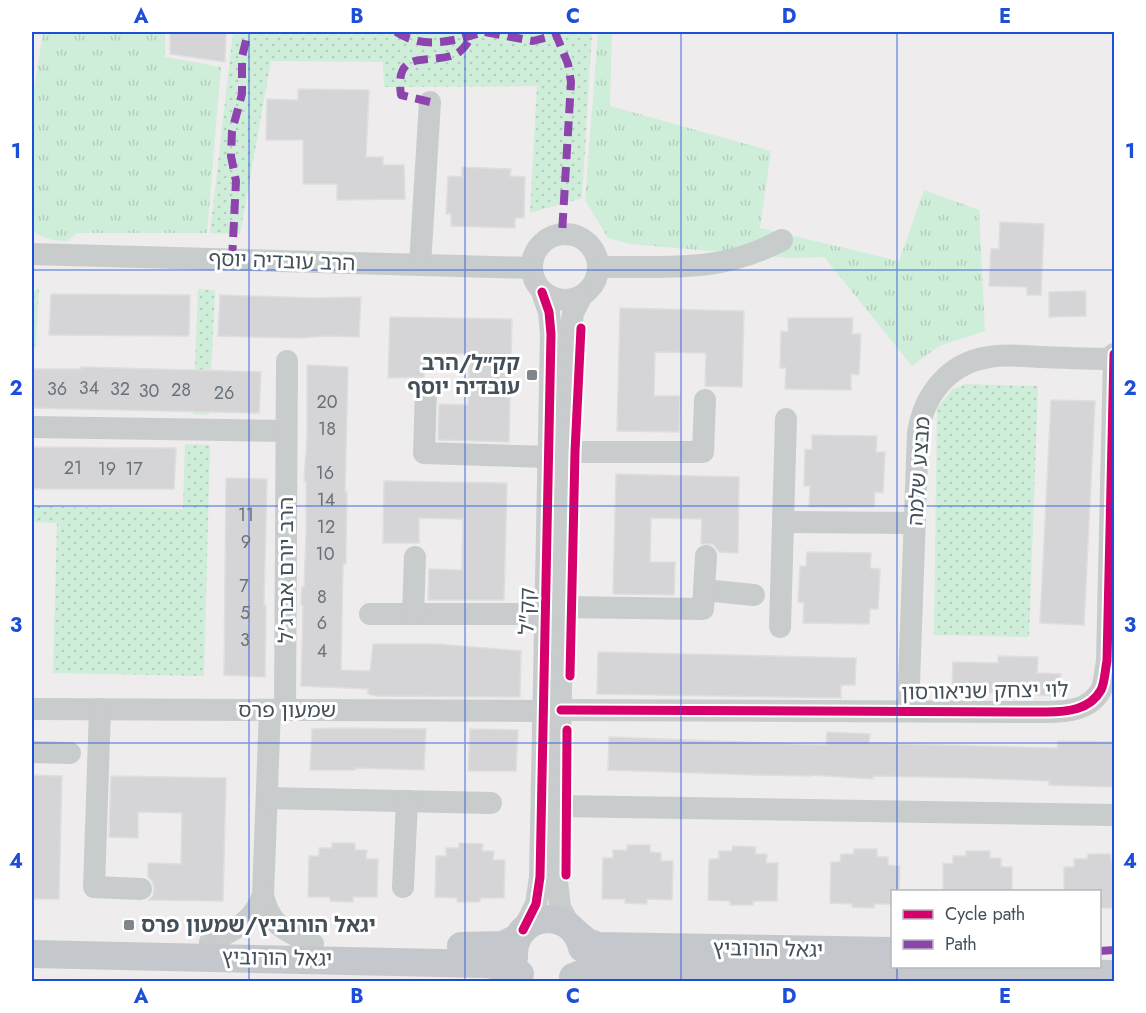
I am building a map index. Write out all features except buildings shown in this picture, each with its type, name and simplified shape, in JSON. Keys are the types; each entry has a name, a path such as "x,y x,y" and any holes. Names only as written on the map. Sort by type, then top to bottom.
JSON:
{"main road":[{"name":"יגאל הורוביץ","path":"32,940 489,946 502,945 532,923 547,919 558,920 587,942 598,946 891,951"},
{"path":"570,979 579,968 582,952 580,942 573,930"},
{"path":"520,934 513,954 515,964 524,978"},
{"name":"יגאל הורוביץ","path":"32,954 487,964 504,967 524,978"},
{"name":"יגאל הורוביץ","path":"570,979 596,968 1004,977 1114,974"}],"street":[{"path":"420,265 429,102"},
{"path":"564,234 578,236 586,241 596,253 599,267 595,282 589,291 581,297 561,301 542,292 534,279 532,268 533,258 540,246 549,238 564,234"},
{"path":"599,267 709,266 744,258 782,240"},
{"name":"הרב עובדיה יוסף","path":"32,254 532,268"},
{"name":"קק\"ל","path":"520,934 536,904 540,885 552,710 557,454 550,318 542,292"},
{"name":"קק\"ל","path":"557,454 570,328 574,308 581,297"},
{"name":"לוי יצחק שניאורסון","path":"552,710 1068,712 1089,704 1101,689 1107,661 1114,354"},
{"name":"מבצע שלמה","path":"908,710 920,420 929,396 946,377 967,363 991,356 1114,360"},
{"name":"הרב יורם אברג'ל","path":"263,896 267,798 278,710 287,362"},
{"path":"426,390 424,453 703,452 705,400"},
{"path":"780,627 786,419"},
{"path":"32,427 286,431"},
{"path":"783,522 915,523"},
{"path":"369,614 703,609 706,556"},
{"path":"412,614 415,557"},
{"path":"704,590 754,595"},
{"name":"שמעון פרס","path":"32,709 552,710"},
{"path":"100,709 94,887 141,889"},
{"name":"קק\"ל","path":"552,710 559,806 558,896 562,911 573,930"},
{"path":"32,752 70,753"},
{"path":"267,798 491,803"},
{"path":"404,887 407,801"},
{"path":"559,806 1114,814"},
{"path":"210,942 237,930 246,923 256,911 263,896"},
{"path":"263,896 269,914 279,926 313,944"}],"green space":[{"path":"43,32 165,32 165,57 221,67 207,233 76,233 68,241 58,241 40,236 32,230 32,102"},
{"path":"233,32 592,32 582,198 530,213 537,86 384,87 383,62 271,61 240,234 210,233"},
{"path":"598,32 612,32 610,106 771,151 760,228 899,261 924,190 979,210 985,331 939,346 912,366 824,257 791,258 630,244 608,238 585,200"},
{"path":"39,287 36,347 32,347 32,294"},
{"path":"198,289 215,290 209,415 193,414"},
{"path":"966,384 1038,386 1029,637 934,635 937,408 953,389"},
{"path":"185,444 210,445 204,676 53,673 57,523 32,522 32,506 183,509"}],"marked path":[{"path":"232,260 236,181 231,156 232,131 242,94 242,57 248,32"},
{"path":"396,32 407,38 428,42 450,41 483,32"},
{"path":"430,102 401,95 400,80 403,70 408,64 416,61 456,54 474,32"},
{"path":"485,32 533,41 556,35"},
{"path":"555,32 568,64 571,82 562,234"},
{"path":"1101,951 1114,950"}],"cycle path":[{"path":"523,930 536,904 540,877 551,334 549,312 542,292"},
{"path":"570,676 575,452 581,328"},
{"path":"561,710 1046,712 1070,710 1091,702 1101,690 1107,661 1114,354"},
{"path":"566,875 567,730"}],"place":[{"name":"קק״ל/הרב עובדיה יוסף","path":"532,375"},
{"name":"יגאל הורוביץ/שמעון פרס","path":"129,925"}]}
